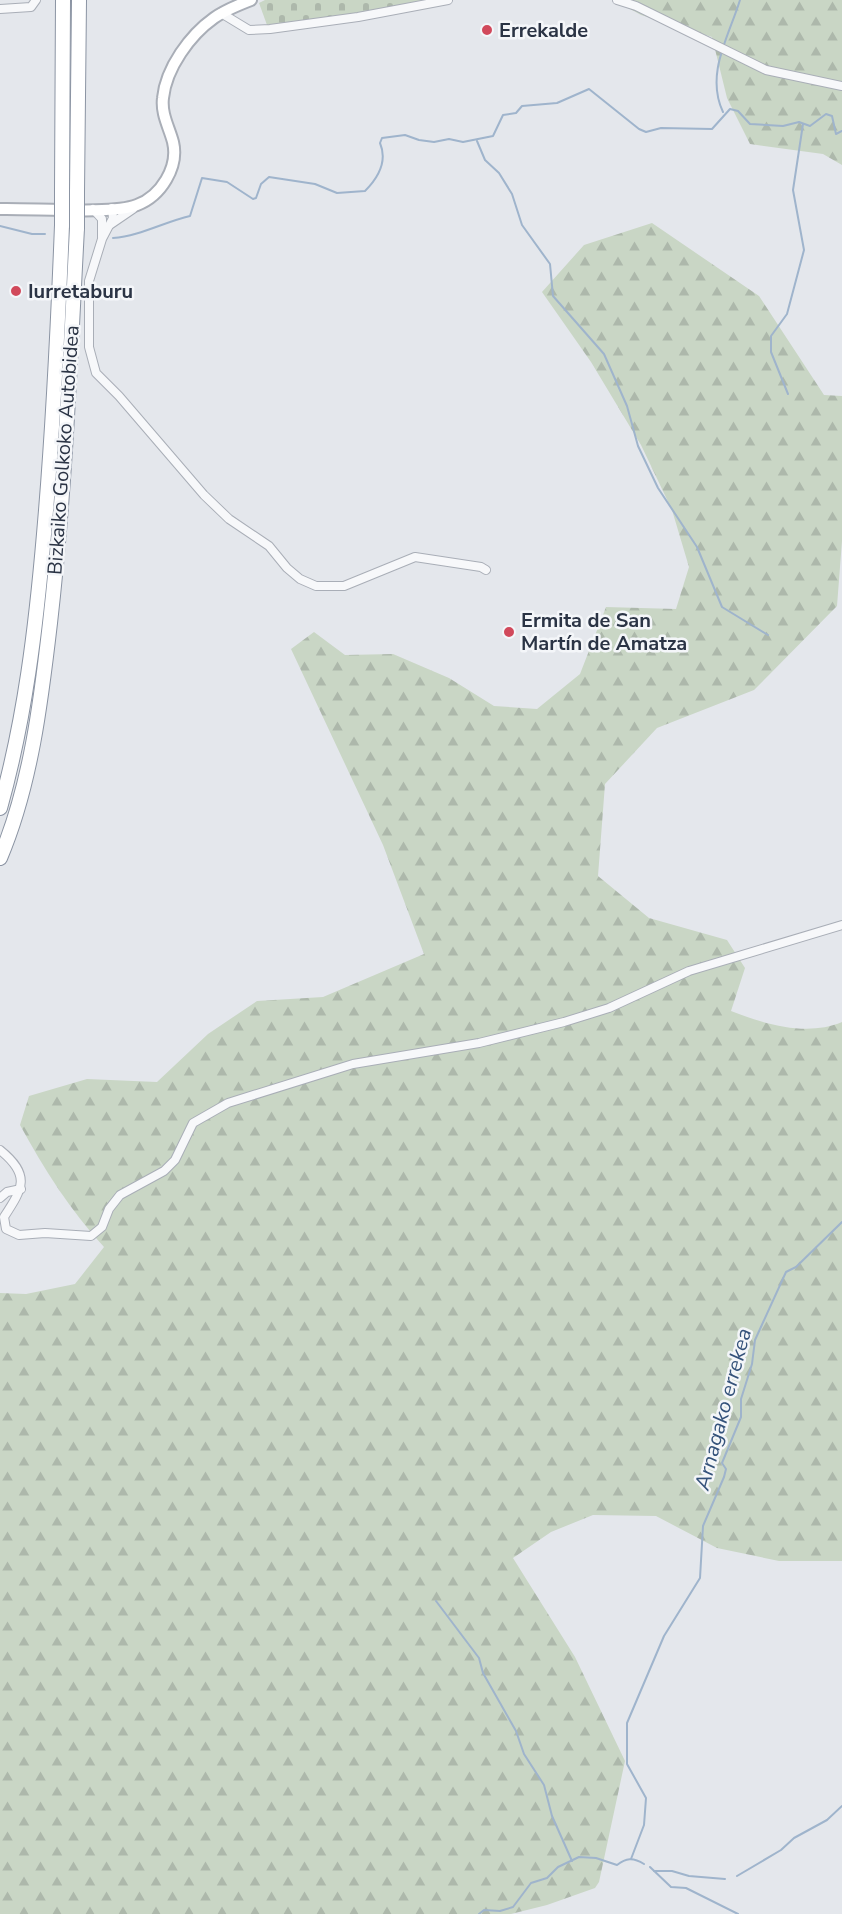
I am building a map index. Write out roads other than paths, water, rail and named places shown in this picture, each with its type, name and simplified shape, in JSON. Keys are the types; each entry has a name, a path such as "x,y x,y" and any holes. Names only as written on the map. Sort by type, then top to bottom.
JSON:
{"highway":[{"name":"Bizkaiko Golkoko Autobidea","path":"0,808 24,704 38,598 58,334 62,225 63,0"},
{"name":"Bizkaiko Golkoko Autobidea","path":"0,858 22,788 45,667 63,478 77,228 79,0"}],"street":[{"path":"0,9 31,7 36,0"},
{"path":"106,226 159,190 172,166 173,141 164,114 163,99 172,69 191,41 221,13 251,0"},
{"path":"221,13 249,30 270,29 357,18 448,0"},
{"path":"617,0 636,6 766,70 842,86"},
{"path":"0,209 93,209 139,204"},
{"path":"111,208 114,215 106,226 89,281 89,347 96,373 119,396 179,469 229,519 269,546 287,568 300,579 316,586 344,586 415,557 481,567 486,570"},
{"path":"93,209 106,226"},
{"path":"0,1150 12,1160 18,1169 21,1189 3,1217 9,1233 91,1236 102,1227 109,1209 120,1195 164,1171 175,1160 194,1123 228,1103 353,1064 478,1042 585,1016 609,1008 689,971 842,925"},
{"path":"0,1198 7,1192 21,1189"}],"waterway":[{"path":"723,112 718,98 718,69 725,41 740,0"},
{"path":"113,238 133,235 190,216 202,178 227,182 253,199 256,198 261,184 269,177 315,184 337,193 365,191 374,181 382,163 380,143 382,138 405,135 434,142 449,139 463,142 493,136 503,115 516,113 522,106 557,103 589,89 639,129 646,132 661,128 712,129 730,109 738,111 750,124 783,126 799,122 810,126 826,114 832,116 836,134 842,131"},
{"path":"788,394 771,352 771,336 787,314 804,250 793,190 803,124"},
{"path":"477,141 485,160 499,173 512,194 522,225 550,264 553,296 604,354 627,406 638,446 658,488 697,547 722,607 768,635"},
{"path":"0,226 32,234 45,234"},
{"name":"Arnagako errekea","path":"631,1859 644,1825 646,1798 627,1764 627,1723 664,1636 700,1578 703,1526 724,1477 726,1469 722,1463 741,1417 741,1399 752,1364 755,1340 786,1272 796,1267 842,1222"},
{"path":"436,1601 479,1658 483,1673 516,1731 524,1754 544,1785 552,1816 572,1861"},
{"path":"737,1876 781,1850 794,1838 827,1820 842,1806"},
{"path":"479,1914 484,1910 500,1911 513,1907 531,1883 547,1878 558,1867 579,1857 596,1858 617,1865 630,1859 644,1864"},
{"path":"650,1867 671,1887 686,1888 738,1914"},
{"path":"654,1871 672,1871 689,1876 725,1879"}],"place":[{"name":"Errekalde","path":"487,30"},
{"name":"Iurretaburu","path":"16,291"},
{"name":"Ermita de San Martín de Amatza","path":"509,632"}]}
